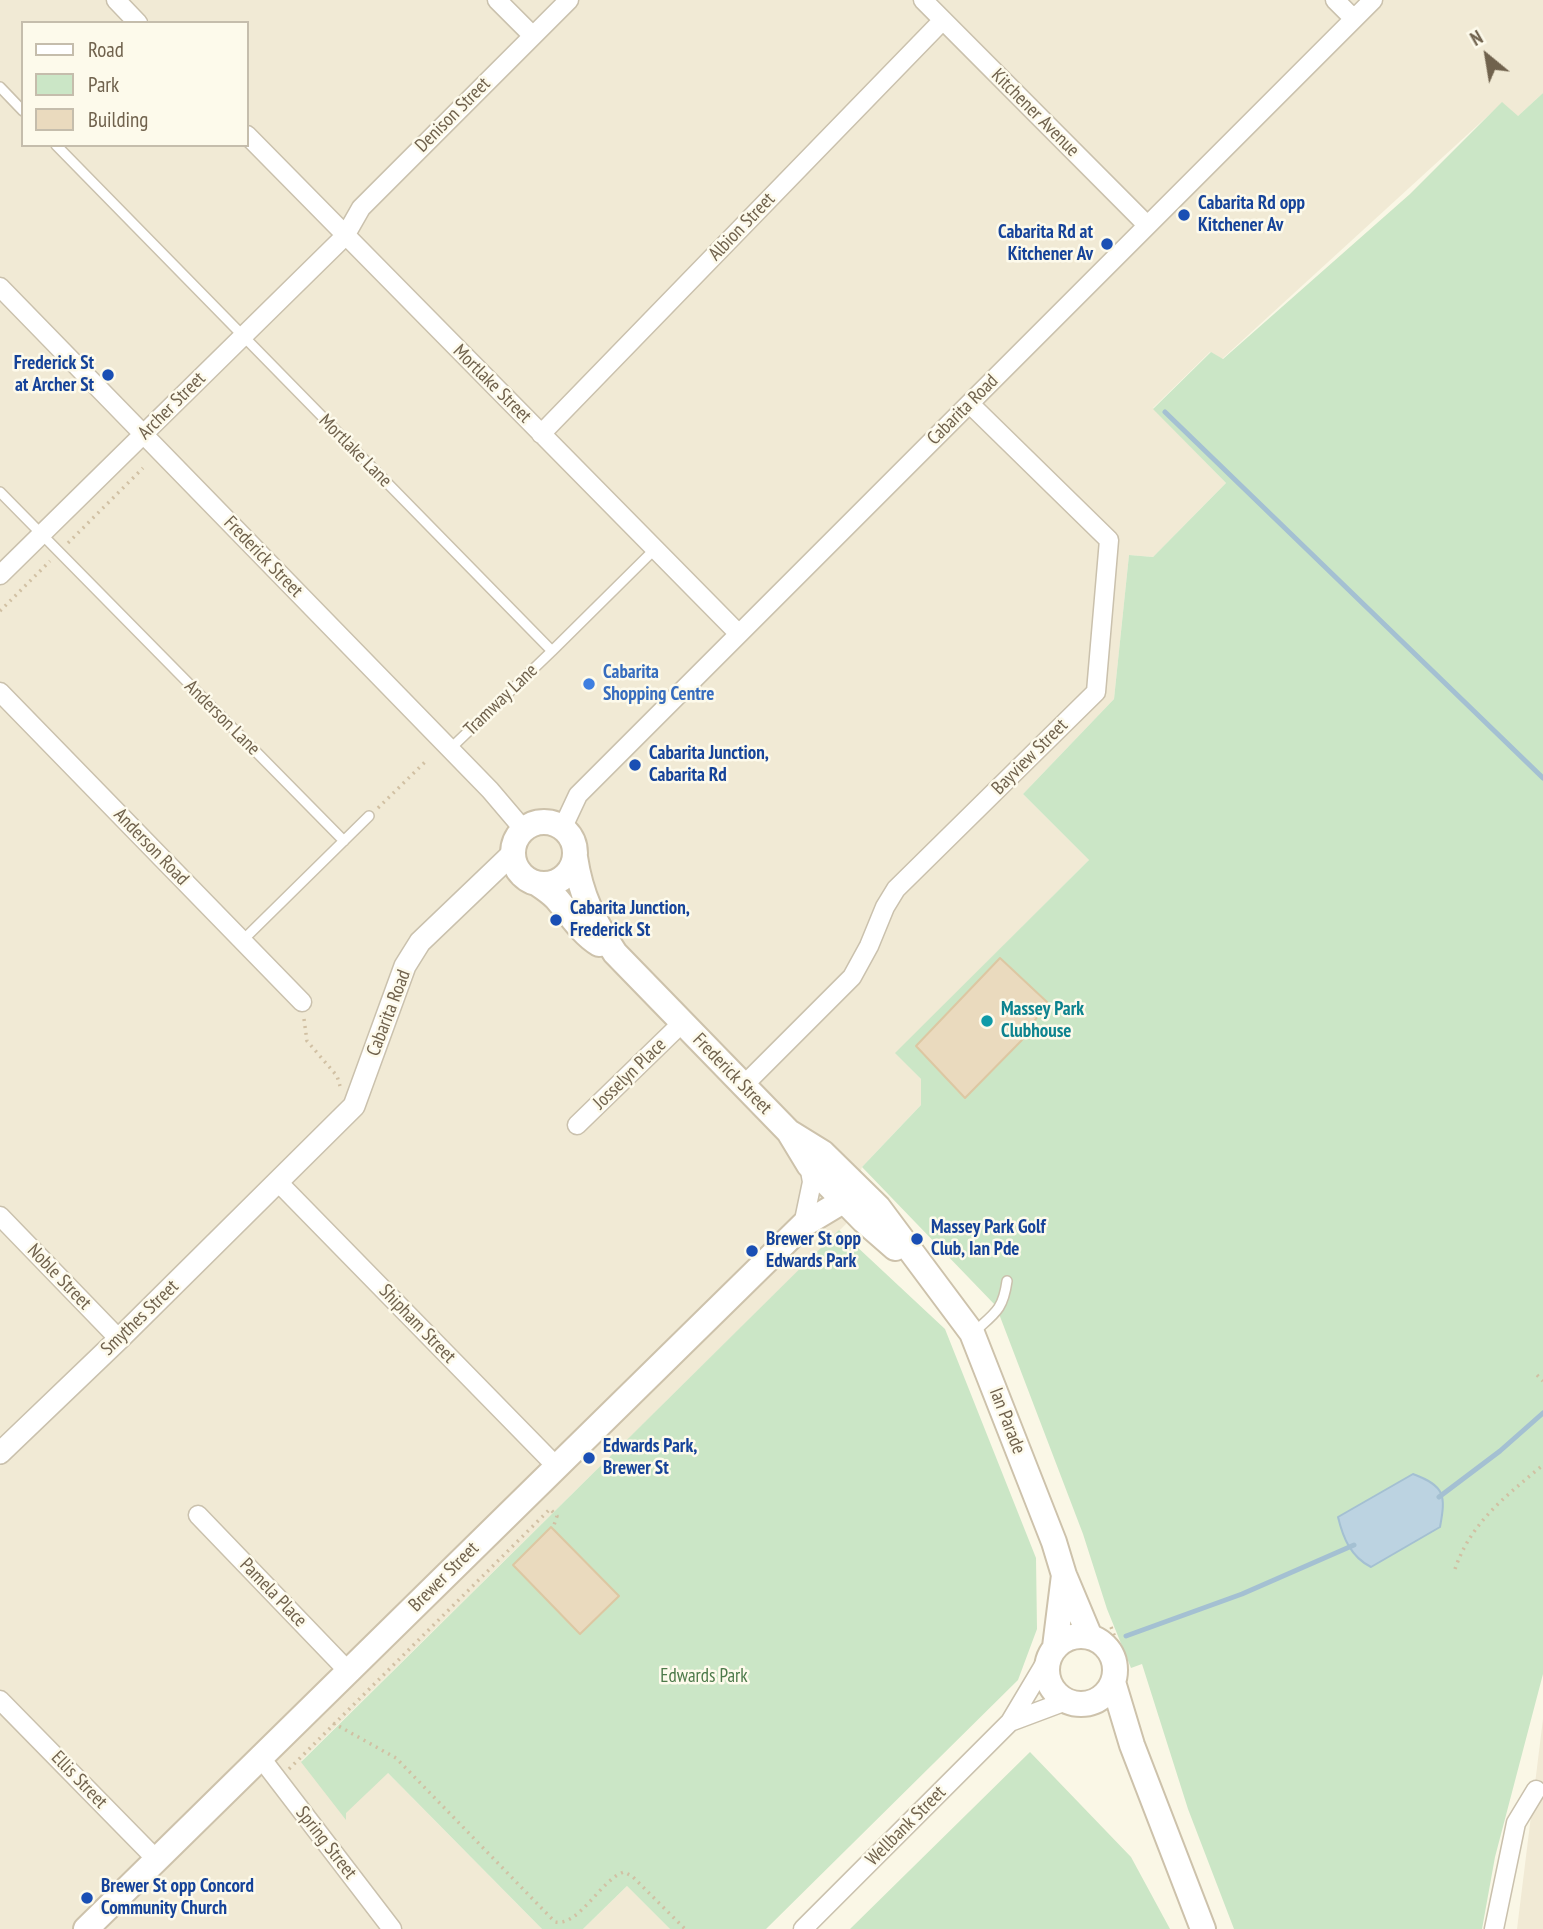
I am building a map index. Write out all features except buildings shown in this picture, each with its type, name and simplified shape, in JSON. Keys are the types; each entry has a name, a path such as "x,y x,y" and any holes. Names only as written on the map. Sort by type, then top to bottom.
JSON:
{"main road":[{"path":"542,822 563,827 573,841 575,858 573,867 566,875 549,884 538,884 519,871 513,853 518,836 524,830 542,822"},
{"name":"Frederick Street","path":"575,858 586,903 595,923 615,953 789,1132"},
{"name":"Frederick Street","path":"538,884 554,896 593,940 615,953"},
{"name":"Ian Parade","path":"789,1132 823,1153 832,1181 930,1279 950,1301 972,1333 1054,1542 1064,1575 1099,1629"},
{"name":"Brewer Street","path":"89,1928 803,1225 838,1205 832,1181"},
{"name":"Ian Parade","path":"1052,1651 1064,1575"},
{"path":"1132,1745 1077,1702 1057,1695 1051,1687 1046,1665 1052,1651 1070,1637 1099,1629 1100,1642 1114,1660 1115,1671 1121,1679 1132,1745 1203,1929"},
{"path":"1077,1702 1098,1699 1121,1679"}],"street":[{"path":"116,0 136,21"},
{"path":"497,0 533,36"},
{"name":"Denison Street","path":"345,236 361,208 569,0"},
{"name":"Kitchener Avenue","path":"923,0 1147,225"},
{"path":"1335,0 1354,19"},
{"name":"Cabarita Road","path":"563,827 578,795 1373,0"},
{"name":"Albion Street","path":"541,434 943,20"},
{"name":"Mortlake Street","path":"248,136 738,633"},
{"name":"Archer Street","path":"0,575 345,236"},
{"name":"Frederick Street","path":"0,287 450,749 505,806 524,830"},
{"name":"Bayview Street","path":"744,1085 852,977 896,889 1096,692 1109,540 970,404"},
{"name":"Anderson Road","path":"0,692 302,1002"},
{"name":"Cabarita Road","path":"278,1182 354,1106 405,967 420,942 513,853"},
{"name":"Josselyn Place","path":"578,1125 682,1023"},
{"path":"803,1225 832,1181"},
{"name":"Smythes Street","path":"0,1454 278,1182"},
{"name":"Shipham Street","path":"278,1182 556,1466"},
{"name":"Noble Street","path":"0,1216 119,1339"},
{"name":"Pamela Place","path":"198,1515 348,1671"},
{"name":"Wellbank Street","path":"803,1929 1010,1723 1052,1651"},
{"name":"Ellis Street","path":"0,1700 158,1860"},
{"name":"Wellbank Street","path":"1010,1723 1077,1702"},
{"name":"Spring Street","path":"261,1758 392,1929"},
{"path":"1494,1929 1516,1823 1536,1790"}],"lane":[{"path":"0,87 21,109"},
{"name":"Mortlake Lane","path":"58,147 552,651"},
{"name":"Anderson Lane","path":"0,492 344,841"},
{"path":"552,651 655,548"},
{"name":"Tramway Lane","path":"450,749 552,651"},
{"path":"242,941 369,816"},
{"path":"972,1333 992,1316 1004,1301 1007,1281"}],"path":[{"path":"0,611 143,468"},
{"path":"369,816 426,761"},
{"path":"302,1002 307,1041 337,1076 341,1089"},
{"path":"1537,1375 1543,1381"},
{"path":"1455,1569 1461,1551 1493,1507 1543,1465"},
{"path":"278,1780 550,1508 557,1516 553,1528"},
{"path":"1099,1629 1121,1679"},
{"path":"333,1724 397,1758 555,1922 564,1923 573,1918 614,1877 624,1871 685,1929"}],"shaded area":[{"path":"0,0 1543,0 1543,93 1517,117 1502,103 1222,359 1210,352 1153,408 1226,483 1153,557 1129,555 1114,699 1023,794 1089,860 896,1053 921,1079 921,1105 862,1167 846,1224 301,1761 388,1773 542,1929 0,1929"},
{"path":"1543,1719 1543,1929 1517,1929"},
{"path":"627,1886 670,1929 583,1929"}],"green space":[{"path":"1543,93 1543,1674 1495,1857 1482,1929 1234,1929 1188,1809 1142,1664 1131,1668 996,1306 862,1167 921,1105 921,1079 895,1053 1089,860 1023,794 1114,699 1129,555 1153,557 1226,483 1153,409 1211,352 1223,359 1410,194 1502,102 1518,116"},
{"name":"Edwards Park","path":"839,1230 945,1329 1036,1558 1037,1629 1018,1680 766,1929 670,1929 627,1886 583,1929 542,1929 388,1773 346,1813 346,1820 301,1762"},
{"path":"1030,1752 1131,1857 1170,1929 850,1929"}],"water":[{"path":"1413,1474 1432,1483 1441,1493 1443,1507 1440,1527 1371,1567 1358,1558 1349,1546 1338,1517"}],"waterway":[{"path":"1165,412 1543,778"},
{"path":"1439,1497 1500,1451 1543,1413"},
{"path":"1126,1636 1242,1594 1354,1545"}],"place":[{"name":"Cabarita Rd opp Kitchener Av","path":"1184,215"},
{"name":"Cabarita Rd at Kitchener Av","path":"1107,244"},
{"name":"Frederick St at Archer St","path":"108,375"},
{"name":"Cabarita Shopping Centre","path":"589,684"},
{"name":"Cabarita Junction, Cabarita Rd","path":"635,765"},
{"name":"Cabarita Junction, Frederick St","path":"556,920"},
{"name":"Massey Park Clubhouse","path":"987,1021"},
{"name":"Massey Park Golf Club, Ian Pde","path":"917,1239"},
{"name":"Brewer St opp Edwards Park","path":"752,1251"},
{"name":"Edwards Park, Brewer St","path":"589,1458"},
{"name":"Brewer St opp Concord Community Church","path":"87,1898"}]}
